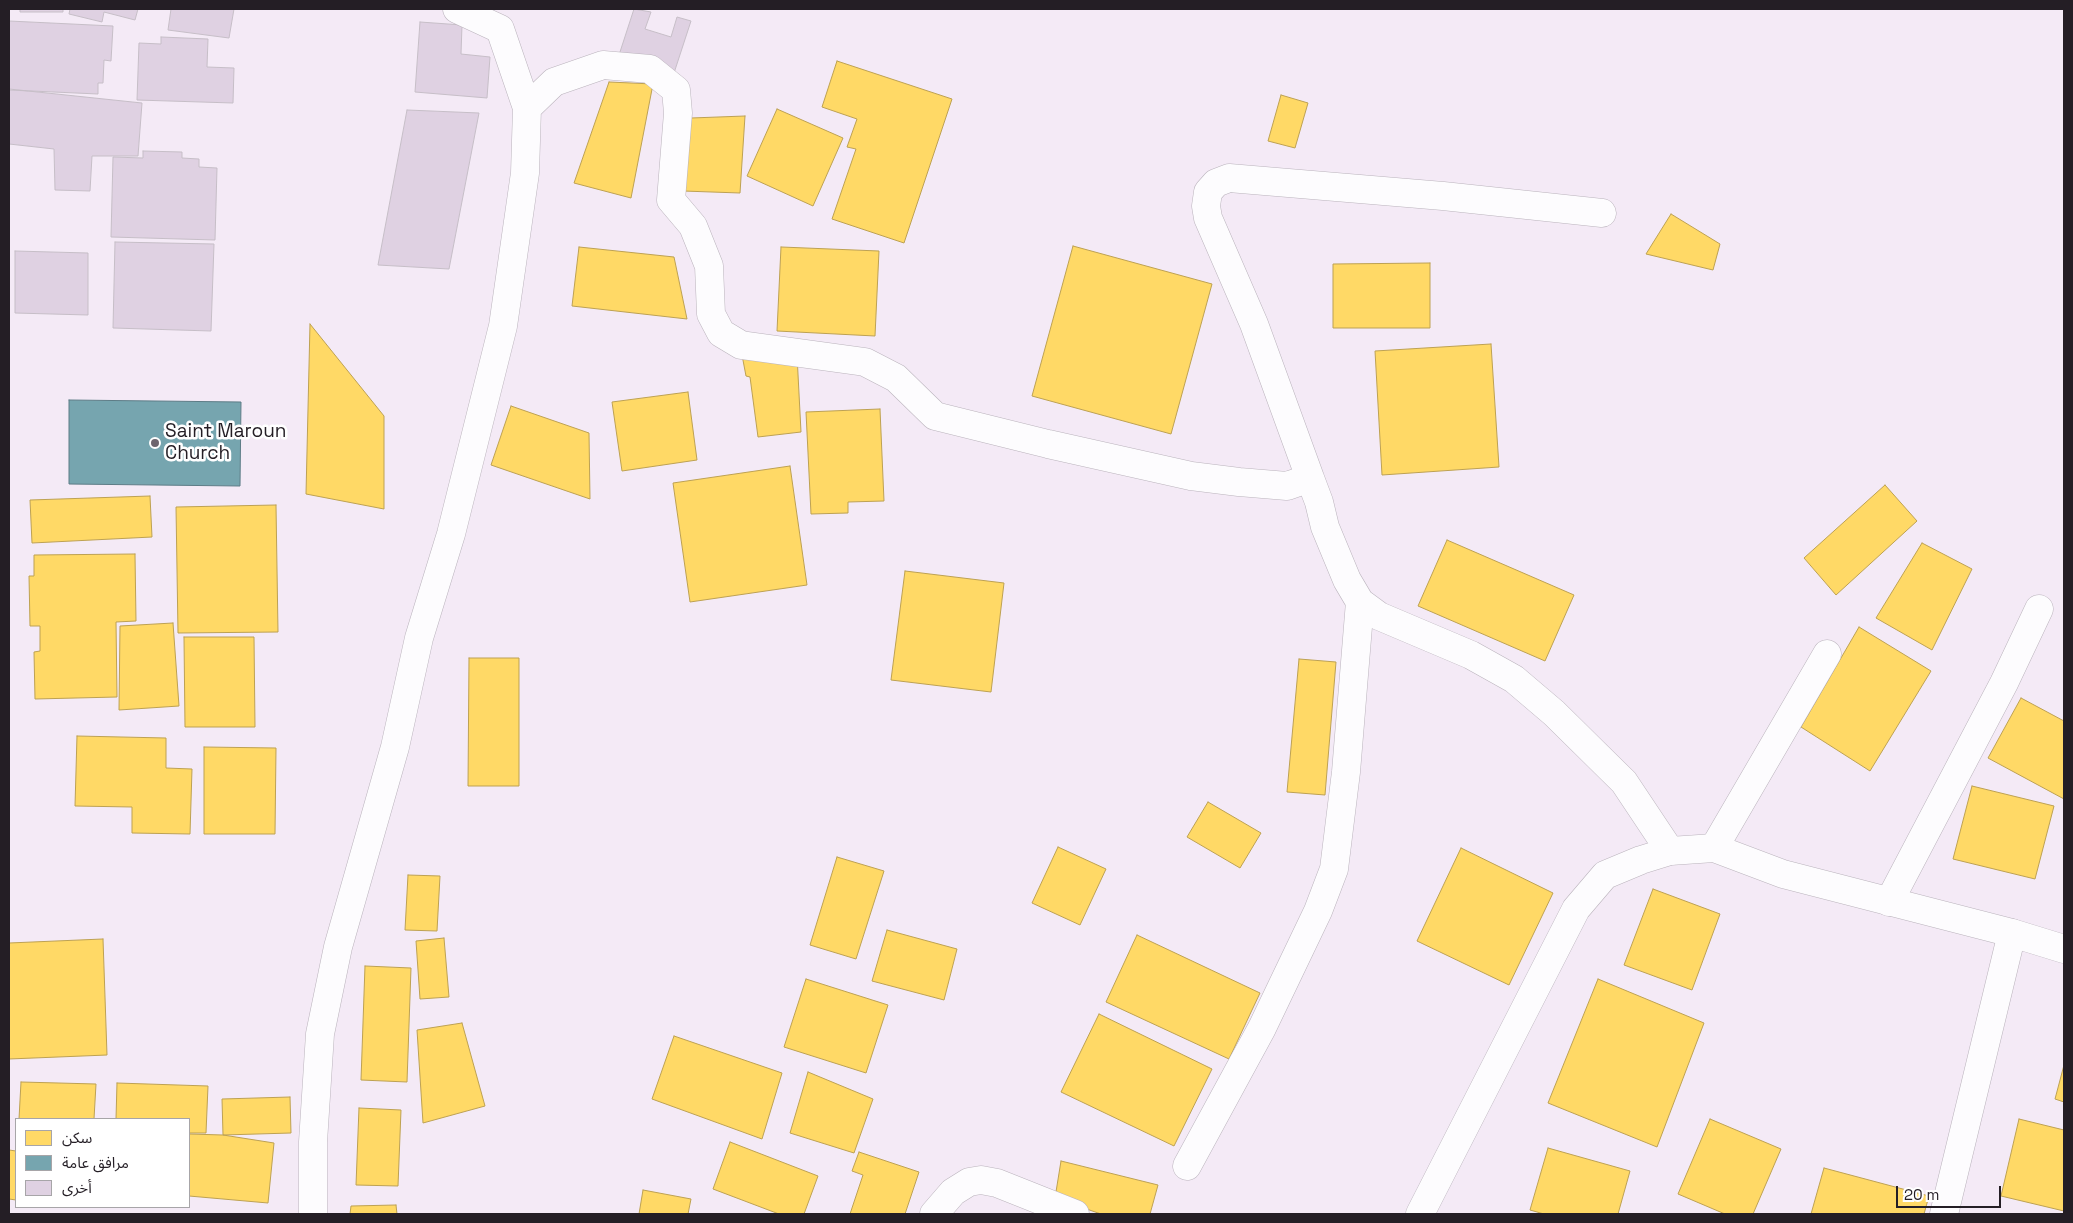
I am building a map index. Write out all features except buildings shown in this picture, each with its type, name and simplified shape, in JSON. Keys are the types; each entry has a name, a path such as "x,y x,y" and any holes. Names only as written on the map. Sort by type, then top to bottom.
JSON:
{"street":[{"path":"313,1214 314,1142 320,1034 338,947 394,747 420,638 451,534 504,326 524,173 527,108 502,19 457,9"},
{"path":"527,108 554,82 603,65 650,70 676,90 678,113 671,200 693,226 709,266 711,314 721,333 741,345 864,362 896,378 935,416 1057,446 1191,476 1287,486 1310,478"},
{"path":"1602,213 1443,196 1230,178 1216,183 1208,192 1206,206 1208,218 1254,324 1319,502 1325,527 1347,580 1360,602 1379,616 1471,655 1514,679 1554,713 1624,782 1670,851"},
{"path":"1188,1166 1262,1028 1318,912 1334,869 1346,772 1360,602"},
{"path":"1889,902 2004,683 2038,609"},
{"path":"1714,848 1828,654"},
{"path":"1420,1214 1576,908 1605,875 1641,860 1670,851 1714,848 1782,874 2012,932 2064,949"},
{"path":"1944,1214 2012,932"},
{"path":"934,1214 953,1192 969,1182 981,1180 997,1183 1075,1214"}],"place":[{"name":"Saint Maroun Church","path":"155,443"}]}
